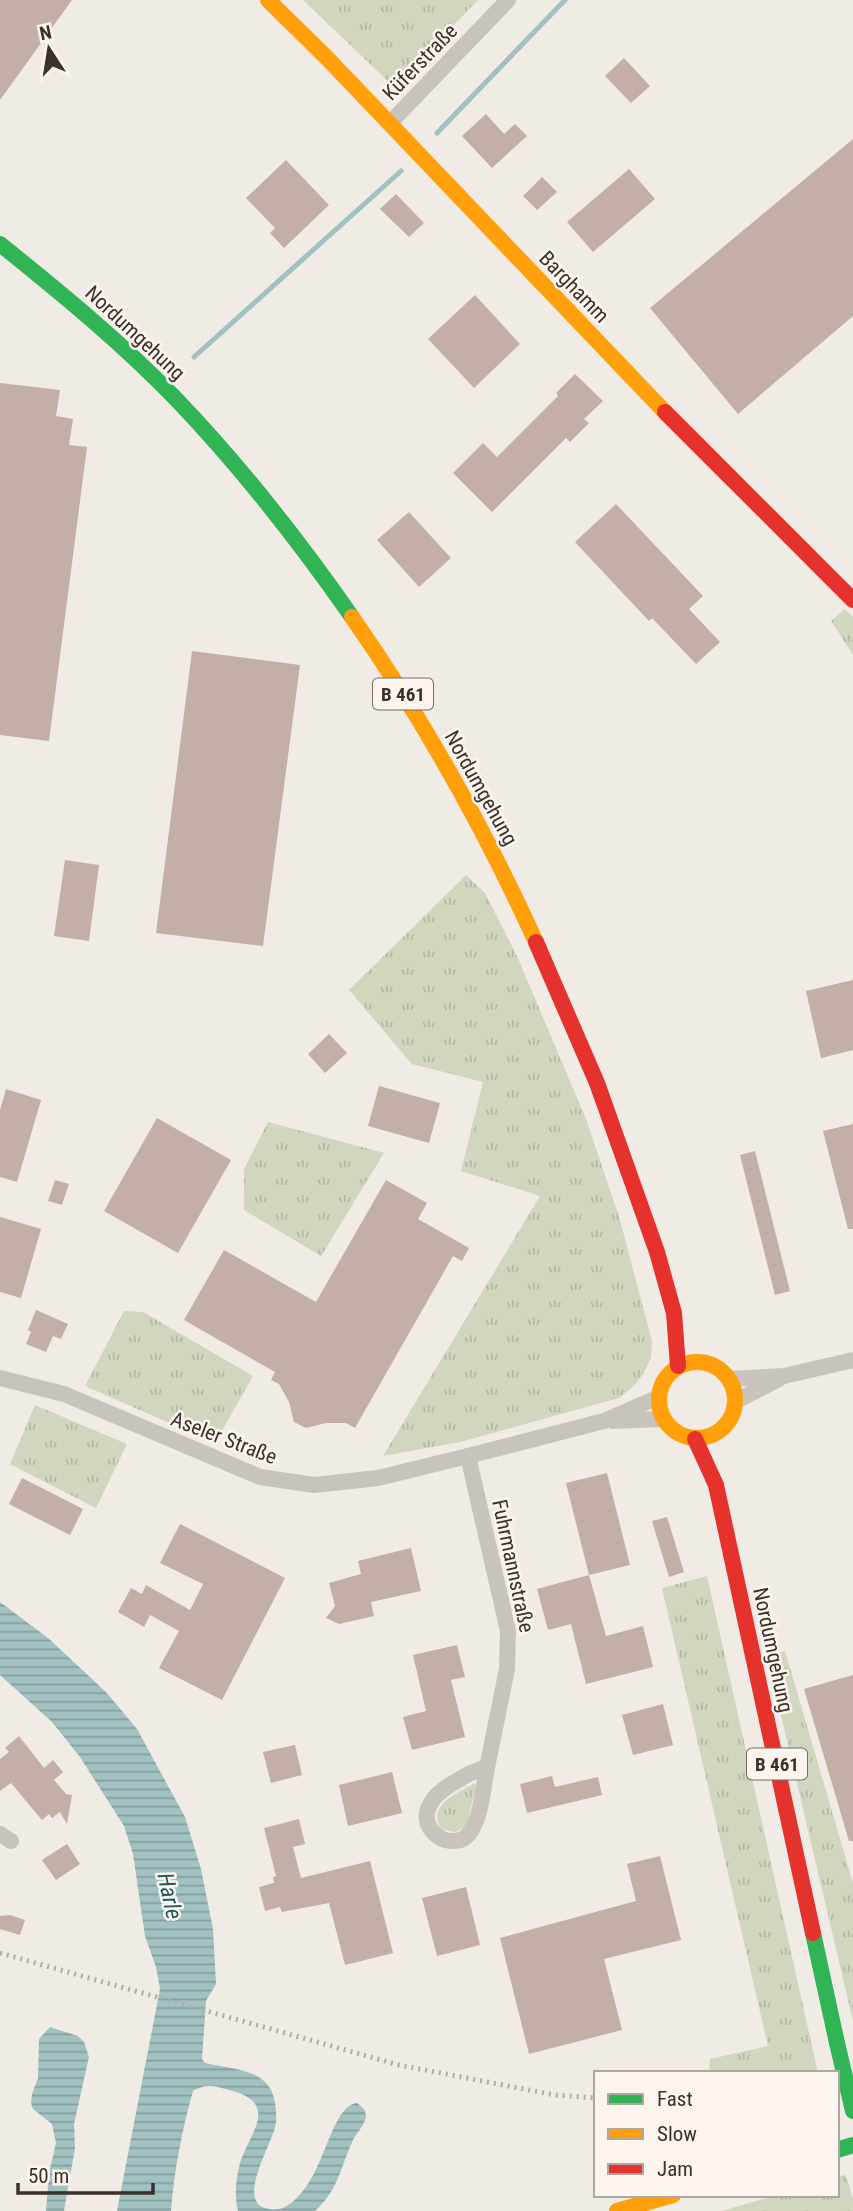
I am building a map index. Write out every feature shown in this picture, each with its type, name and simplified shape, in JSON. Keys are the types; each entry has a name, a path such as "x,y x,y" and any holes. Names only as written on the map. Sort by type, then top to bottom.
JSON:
{"main road":[{"name":"Barghamm","path":"268,0 659,406 853,600"},
{"name":"Nordumgehung","path":"0,244 105,332 200,425 274,512 348,608 421,723 473,814 527,921 576,1029 646,1218 674,1313 678,1366"},
{"name":"Nordumgehung","path":"674,1313 701,1361 723,1370 730,1379"},
{"path":"701,1361 678,1366 668,1374 659,1397 663,1419 683,1436 708,1437 719,1444"},
{"path":"730,1379 736,1401"},
{"name":"Nordumgehung","path":"716,1485 719,1444 730,1422 736,1401"},
{"name":"Nordumgehung","path":"695,1438 716,1485 853,2111"},
{"path":"617,2211 666,2197"}],"street":[{"name":"Küferstraße","path":"390,124 508,0"},
{"path":"730,1379 784,1376 853,1360"},
{"path":"736,1401 784,1376"},
{"name":"Aseler Straße","path":"0,1378 64,1394 260,1477 285,1483 314,1485 356,1482 468,1456 604,1421 659,1397"},
{"name":"Aseler Straße","path":"604,1421 663,1419"},
{"name":"Fuhrmannstraße","path":"468,1456 508,1631 507,1669 487,1768 476,1821 470,1833 459,1840 447,1841 437,1837 429,1829 426,1813 430,1801 443,1789 476,1769 487,1768"}],"green space":[{"path":"303,0 478,0 394,87"},
{"path":"845,609 853,617 853,655 831,621"},
{"path":"466,875 485,893 517,956 586,1119 620,1220 652,1341 651,1358 634,1386 619,1398 460,1442 383,1456 540,1196 461,1171 483,1082 412,1064 349,990"},
{"path":"268,1122 384,1153 321,1256 244,1210 244,1169"},
{"path":"124,1311 143,1312 253,1376 215,1443 85,1386"},
{"path":"35,1405 127,1444 96,1508 10,1464"},
{"path":"707,1576 818,2071 709,2071 710,2059 768,2046 662,1588"},
{"path":"785,1651 853,1883 853,2021 767,1656"},
{"path":"475,1783 466,1827 455,1832 441,1829 437,1821 441,1807"},
{"path":"846,2175 853,2199 853,2211 722,2211 769,2197 839,2197 839,2177"}],"water":[{"name":"Harle","path":"0,1602 48,1638 106,1692 137,1729 185,1817 201,1869 213,1929 216,1984 206,2001 202,2059 205,2063 246,2071 260,2078 272,2091 275,2101 276,2123 254,2191 256,2200 262,2207 283,2208 297,2198 317,2167 339,2118 347,2108 357,2103 364,2110 364,2122 353,2140 334,2186 315,2211 238,2211 236,2193 240,2163 255,2130 258,2111 254,2103 245,2096 211,2086 193,2091 179,2151 171,2211 117,2211 160,1989 156,1967 145,1936 133,1854 124,1826 80,1757 52,1722 0,1675"},
{"path":"50,2027 78,2036 84,2042 89,2057 74,2124 75,2148 64,2211 46,2211 49,2173 56,2143 52,2124 33,2109 31,2103 38,2078 39,2039"}],"building":[{"path":"0,0 72,0 0,100"},
{"path":"624,58 650,86 631,103 605,76"},
{"path":"486,114 504,134 515,124 527,136 492,168 462,136"},
{"path":"853,139 853,316 738,414 650,308"},
{"path":"286,160 329,205 284,248 270,233 275,228 246,198"},
{"path":"629,169 655,199 593,252 567,222"},
{"path":"542,177 557,192 537,210 523,196"},
{"path":"396,194 424,223 409,237 380,209"},
{"path":"475,295 520,344 474,388 428,339"},
{"path":"575,374 603,401 584,419 589,423 570,442 566,438 492,512 453,473 483,443 497,457 558,396 556,393"},
{"path":"0,383 60,390 56,416 73,419 69,445 87,447 49,741 0,735"},
{"path":"616,504 703,596 689,609 720,642 696,664 652,618 649,621 575,542"},
{"path":"409,512 451,558 419,587 377,540"},
{"path":"192,651 300,665 263,946 156,933"},
{"path":"65,860 99,865 89,941 54,936"},
{"path":"853,980 853,1050 821,1058 806,991"},
{"path":"329,1034 347,1053 325,1073 308,1054"},
{"path":"379,1086 440,1103 429,1143 368,1126"},
{"path":"6,1089 41,1100 17,1182 0,1177 0,1110"},
{"path":"157,1118 231,1160 178,1253 104,1211"},
{"path":"853,1124 853,1229 848,1229 823,1131"},
{"path":"755,1151 790,1291 775,1295 740,1155"},
{"path":"55,1180 69,1184 62,1205 48,1201"},
{"path":"386,1180 427,1203 418,1219 469,1248 462,1261 453,1256 355,1428 346,1423 326,1423 306,1428 294,1422 289,1402 279,1384 271,1380 275,1372 184,1320 224,1250 316,1302"},
{"path":"0,1217 41,1229 21,1298 0,1292"},
{"path":"36,1310 68,1324 61,1339 53,1336 46,1352 26,1344"},
{"path":"607,1473 630,1565 589,1575 566,1483"},
{"path":"22,1478 83,1509 70,1535 9,1504"},
{"path":"667,1517 684,1572 669,1577 652,1521"},
{"path":"180,1524 285,1578 222,1700 159,1668 179,1631 150,1615 144,1627 118,1612 131,1588 142,1594 146,1585 190,1610 203,1584 160,1563"},
{"path":"411,1548 421,1591 371,1602 374,1616 339,1624 326,1618 335,1606 329,1583 361,1574 358,1561"},
{"path":"589,1575 606,1636 643,1626 653,1667 586,1684 571,1624 548,1630 537,1589"},
{"path":"457,1645 465,1677 451,1680 465,1737 412,1750 403,1717 426,1711 413,1655"},
{"path":"853,1675 853,1841 849,1841 804,1689"},
{"path":"663,1704 673,1745 633,1755 622,1715"},
{"path":"19,1736 44,1768 53,1760 63,1772 54,1780 66,1794 72,1795 67,1824 60,1812 52,1818 49,1814 42,1820 11,1783 0,1791 0,1759 9,1752 5,1748"},
{"path":"295,1745 302,1775 271,1783 263,1752"},
{"path":"392,1772 402,1813 348,1826 339,1785"},
{"path":"552,1776 555,1787 598,1777 602,1795 527,1813 520,1784"},
{"path":"299,1819 305,1844 293,1847 301,1878 370,1861 393,1953 345,1965 329,1903 282,1912 280,1907 265,1911 259,1887 274,1883 273,1877 276,1876 264,1828"},
{"path":"67,1844 80,1864 56,1880 42,1860"},
{"path":"660,1856 681,1940 604,1959 622,2030 529,2054 500,1938 636,1901 627,1864"},
{"path":"466,1887 480,1945 437,1956 422,1898"},
{"path":"10,1915 25,1920 20,1935 0,1929 0,1916"}],"waterway":[{"path":"437,133 565,0"},
{"path":"194,357 401,171"}],"railway":[{"path":"0,1953 399,2065 555,2095 594,2098"},
{"path":"839,2101 853,2100"}],"traffic: fast":[{"path":"0,244 113,339 177,400 269,505 352,617"},
{"path":"813,1933 837,2043"},
{"path":"837,2043 853,2111"},
{"path":"839,2149 853,2145"}],"traffic: slow":[{"path":"268,0 327,58 665,412"},
{"path":"352,617 451,775 536,942"},
{"path":"705,1362 718,1368 729,1379 735,1392 735,1400 733,1415 718,1432 705,1438 689,1438 676,1432 661,1415 659,1392 665,1379 682,1364 705,1362"},
{"path":"617,2211 666,2197"}],"traffic: jam":[{"path":"665,412 853,600"},
{"path":"536,942 597,1083 657,1252 674,1313 678,1366"},
{"path":"695,1439 716,1485 813,1933"}]}
